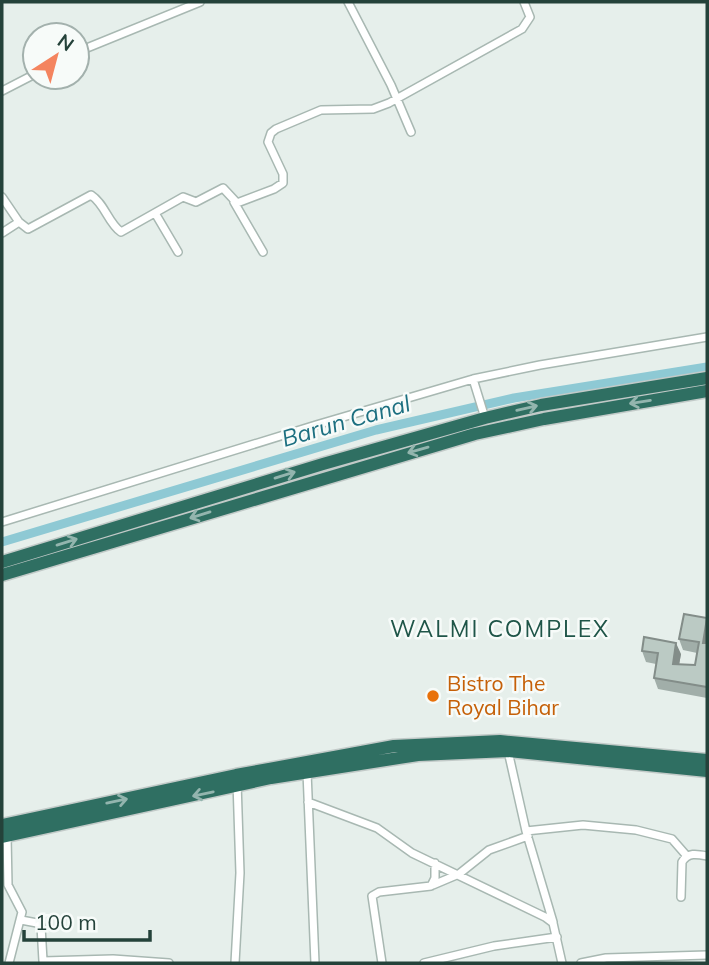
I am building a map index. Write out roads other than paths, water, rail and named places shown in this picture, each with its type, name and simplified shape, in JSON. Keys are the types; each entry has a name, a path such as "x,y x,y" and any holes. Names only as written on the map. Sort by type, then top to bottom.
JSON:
{"highway":[{"path":"2,562 484,414 707,378"},
{"path":"2,575 475,434 544,419 707,391"},
{"path":"4,833 382,748 470,742 523,743 707,760"},
{"path":"237,781 418,755 508,751 707,771"}],"street":[{"path":"91,46 181,6 200,2"},
{"path":"348,2 411,132"},
{"path":"234,201 237,203 250,199 284,183 283,174 268,142 271,133 276,129 321,110 373,109 397,100 522,29 530,18 524,2"},
{"path":"2,91 21,81"},
{"path":"2,197 19,222 28,229 91,195 99,201 114,227 121,232 183,197 192,202 201,201 223,188 234,201 263,252"},
{"path":"155,213 178,253"},
{"path":"2,233 19,222"},
{"path":"2,522 316,425 540,365 707,337"},
{"path":"475,383 484,414"},
{"path":"508,751 562,963"},
{"path":"307,771 315,963"},
{"path":"236,963 240,873 237,781"},
{"path":"308,803 377,828 412,853 553,923"},
{"path":"382,963 372,896 379,892 431,886 459,874 489,850 527,833 583,825 621,828 672,839 686,855 707,856"},
{"path":"4,833 8,885 21,907 21,920 9,963"},
{"path":"681,897 682,862 686,855"},
{"path":"431,886 435,878 435,863"},
{"path":"21,920 32,921 41,926 43,961 126,960 169,963"},
{"path":"424,963 494,946 557,937"},
{"path":"581,963 606,958 682,960 707,955"}],"waterway":[{"name":"Barun Canal","path":"2,542 376,430 514,398 707,367"}],"place":[{"name":"Bistro The Royal Bihar","path":"433,696"}],"district":[{"name":"WALMI COMPLEX","path":"500,629"}]}
